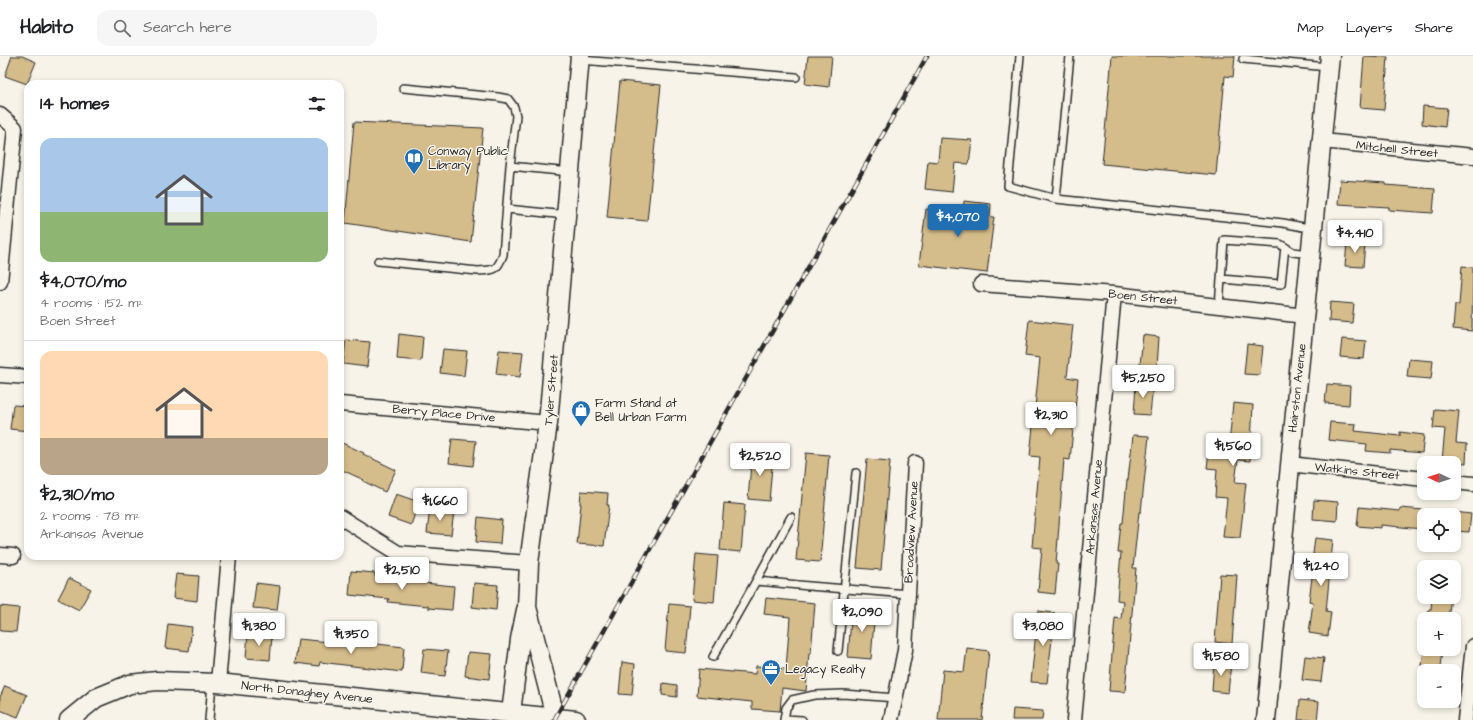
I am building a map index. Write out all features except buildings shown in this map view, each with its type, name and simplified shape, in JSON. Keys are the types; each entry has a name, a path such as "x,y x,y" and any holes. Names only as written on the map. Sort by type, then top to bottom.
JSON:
{"street":[{"name":"Tyler Street","path":"556,719 527,607 528,563 548,422 580,58"},
{"name":"Hairston Avenue","path":"1266,720 1289,464 1305,316 1329,61"},
{"path":"0,115 15,128 0,282"},
{"name":"Mitchell Street","path":"1322,142 1473,156"},
{"name":"Boen Street","path":"981,284 1114,294 1305,316"},
{"name":"Arkansas Avenue","path":"1074,720 1114,294"},
{"path":"0,375 24,377"},
{"name":"Berry Place Drive","path":"344,404 548,422"},
{"name":"Broadview Avenue","path":"892,720 905,650 915,463"},
{"name":"Watkins Street","path":"1289,464 1417,478"},
{"path":"1461,483 1473,484"},
{"path":"344,519 398,553 528,563"},
{"path":"215,683 229,560"},
{"path":"511,713 520,639 527,607"},
{"path":"1465,720 1473,646"},
{"name":"North Donaghey Avenue","path":"69,720 96,698 130,684 157,680 215,683 576,720"}],"lane":[{"path":"1020,56 1008,186 1056,199 1276,222 1313,229"},
{"path":"1056,199 1070,56"},
{"path":"580,58 796,76"},
{"path":"1243,60 1329,61"},
{"path":"378,261 478,272 494,270 499,265 503,255 510,166 516,116 514,107 508,99 403,88"},
{"path":"510,166 570,172"},
{"path":"507,209 566,215"},
{"path":"1219,306 1224,240 1280,244 1293,252 1311,254"},
{"path":"1221,279 1281,284 1285,247"},
{"path":"838,651 856,473"},
{"path":"713,657 791,517"},
{"path":"756,581 908,594"},
{"path":"209,720 215,683"},
{"path":"802,720 784,719 786,708 792,700 814,695 843,694 896,698"}],"railway":[{"path":"554,720 927,56"}],"place":[{"name":"Conway Public Library","path":"414,175"},
{"name":"Farm Stand at Bell Urban Farm","path":"581,427"},
{"name":"Legacy Realty","path":"771,686"}]}
